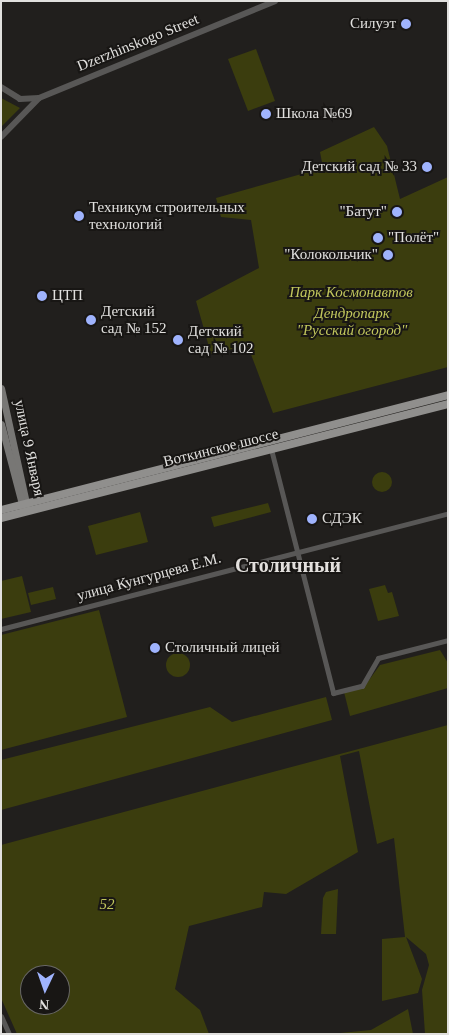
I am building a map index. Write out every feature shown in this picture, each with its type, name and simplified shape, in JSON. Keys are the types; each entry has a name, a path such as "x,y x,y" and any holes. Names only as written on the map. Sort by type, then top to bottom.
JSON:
{"main road":[{"name":"улица 9 Января","path":"1,388 24,504"},
{"name":"Воткинское шоссе","path":"1,510 448,395"},
{"name":"Воткинское шоссе","path":"1,518 448,404"},
{"name":"улица 9 Января","path":"1,424 26,512"}],"street":[{"name":"Dzerzhinskogo Street","path":"1,86 20,99 39,98 275,1"},
{"name":"Dzerzhinskogo Street","path":"2,134 39,98"},
{"path":"271,449 333,693 362,686 378,658 448,640"},
{"name":"улица Кунгурцева Е.М.","path":"1,629 448,513"},
{"path":"1,1016 9,1034"}],"green space":[{"path":"256,49 275,101 248,111 228,59"},
{"path":"1,98 20,108 1,127"},
{"name":"Парк Космонавтов","path":"374,127 387,146 400,199 448,177 448,367 273,413 249,349 245,346 211,354 196,301 259,268 251,220 221,217 216,198 323,168 320,152"},
{"path":"382,472 389,475 392,482 389,489 382,492 375,489 372,482 375,475"},
{"path":"268,503 271,512 214,527 211,517"},
{"path":"140,512 148,542 96,555 88,526"},
{"path":"22,576 31,612 1,619 1,581"},
{"path":"385,585 388,593 392,592 399,616 378,621 369,589"},
{"path":"53,587 56,599 31,605 28,593"},
{"path":"99,610 127,717 1,750 1,635"},
{"path":"440,650 448,663 448,688 350,716 344,692 364,687 380,665"},
{"path":"178,653 187,656 190,665 187,674 178,677 169,674 166,665 169,656"},
{"path":"326,697 332,720 1,810 1,760 210,707 232,722"},
{"name":"52","path":"448,725 448,1034 425,1034 422,990 429,965 426,954 406,937 422,979 418,993 382,1001 382,939 405,937 394,838 377,844 359,751 340,756 358,852 286,894 264,892 262,907 189,926 175,989 200,1010 209,1034 17,1034 1,998 1,845"},
{"path":"338,889 336,934 321,934 323,898 326,892"},
{"path":"408,1009 413,1034 330,1034 371,1030"}],"place":[{"name":"Силуэт","path":"406,24"},
{"name":"Школа №69","path":"266,114"},
{"name":"Детский сад № 33","path":"427,167"},
{"name":"\"Батут\"","path":"397,212"},
{"name":"Техникум строительных технологий","path":"79,216"},
{"name":"\"Полёт\"","path":"378,238"},
{"name":"\"Колокольчик\"","path":"388,255"},
{"name":"ЦТП","path":"42,296"},
{"name":"Детский сад № 152","path":"91,320"},
{"name":"Детский сад № 102","path":"178,340"},
{"name":"СДЭК","path":"312,519"},
{"name":"Столичный лицей","path":"155,648"}],"district":[{"name":"Столичный","path":"288,565"}],"park label":[{"name":"Дендропарк \"Русский огород\"","path":"352,322"}]}
